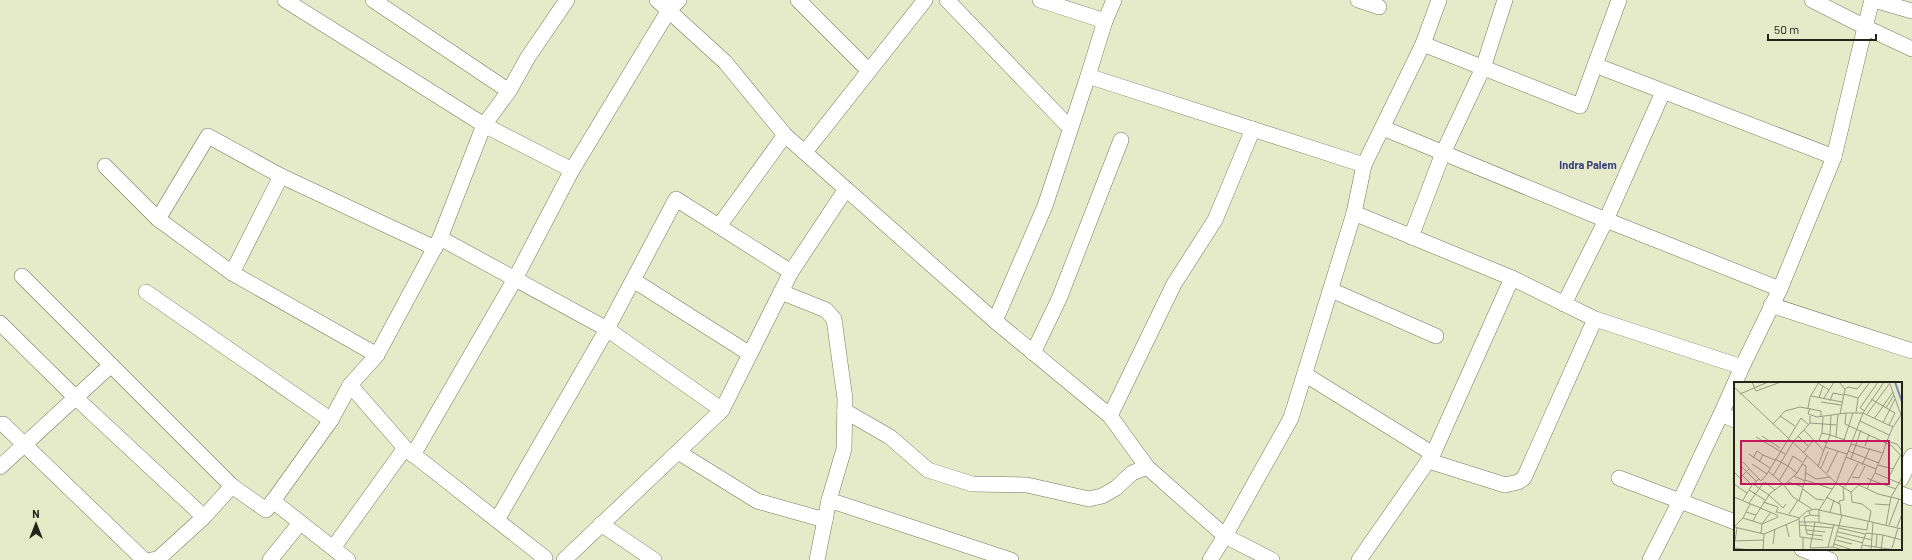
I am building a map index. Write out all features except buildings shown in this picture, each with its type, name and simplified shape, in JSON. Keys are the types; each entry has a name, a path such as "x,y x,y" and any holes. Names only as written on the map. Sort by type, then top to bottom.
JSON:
{"street":[{"path":"285,0 484,125 572,170"},
{"path":"373,0 509,91"},
{"path":"22,276 232,486 266,510 331,420 350,385 377,354 438,243 484,125 509,91 528,57 567,0"},
{"path":"657,0 674,5 725,62 785,135 995,321 1110,416 1147,468 1225,536 1272,560"},
{"path":"798,0 869,71"},
{"path":"806,152 926,0"},
{"path":"947,0 1070,128"},
{"path":"1040,0 1105,21"},
{"path":"995,321 1045,206 1105,21 1114,0"},
{"path":"1358,0 1379,7"},
{"path":"1210,560 1291,418 1306,375 1354,213 1364,165 1423,44 1439,0"},
{"path":"1411,237 1443,153 1483,68 1505,0"},
{"path":"1423,44 1580,106 1619,0"},
{"path":"1812,0 1865,28 1912,49"},
{"path":"1738,382 1742,367 1780,288 1834,157 1873,0 1912,11"},
{"path":"333,548 409,452 515,279 572,170 674,5"},
{"path":"1595,65 1834,157"},
{"path":"1088,76 1364,165"},
{"path":"1564,304 1606,220 1663,92"},
{"path":"1383,128 1606,220 1780,288"},
{"path":"1110,416 1174,284 1215,220 1253,129"},
{"path":"719,226 785,135"},
{"path":"158,219 208,136 281,176 438,243 515,279 607,329 722,410"},
{"path":"1033,353 1058,299 1121,140"},
{"path":"105,166 158,219 232,273 377,354"},
{"path":"232,273 281,176"},
{"path":"564,560 722,410 791,272 846,189"},
{"path":"497,520 607,329 676,199 791,272"},
{"path":"1354,213 1512,278 1595,319 1742,367"},
{"path":"1359,560 1431,458 1512,278"},
{"path":"633,280 750,354"},
{"path":"1331,290 1436,336"},
{"path":"146,292 331,420"},
{"path":"781,292 826,310 834,319 845,399 844,449 829,500 817,560"},
{"path":"1771,306 1912,351"},
{"path":"1306,375 1431,458 1505,485 1518,482 1524,478 1595,319"},
{"path":"0,323 75,397 204,517"},
{"path":"0,467 24,443 111,365"},
{"path":"350,385 409,452 545,559"},
{"path":"1650,560 1680,501 1728,417 1734,396"},
{"path":"845,410 890,437 928,470 972,484 1027,485 1089,499 1102,496 1116,488 1132,473 1147,468"},
{"path":"3,424 153,560 204,517 232,486"},
{"path":"678,452 757,501 825,520"},
{"path":"1902,477 1912,456"},
{"path":"1619,478 1734,522"},
{"path":"1902,494 1912,498"},
{"path":"829,500 1011,560"},
{"path":"273,501 348,560"},
{"path":"270,560 300,522"},
{"path":"602,524 654,560"},
{"path":"1805,550 1830,560"}],"district":[{"name":"Indra Palem","path":"1588,164"}]}
